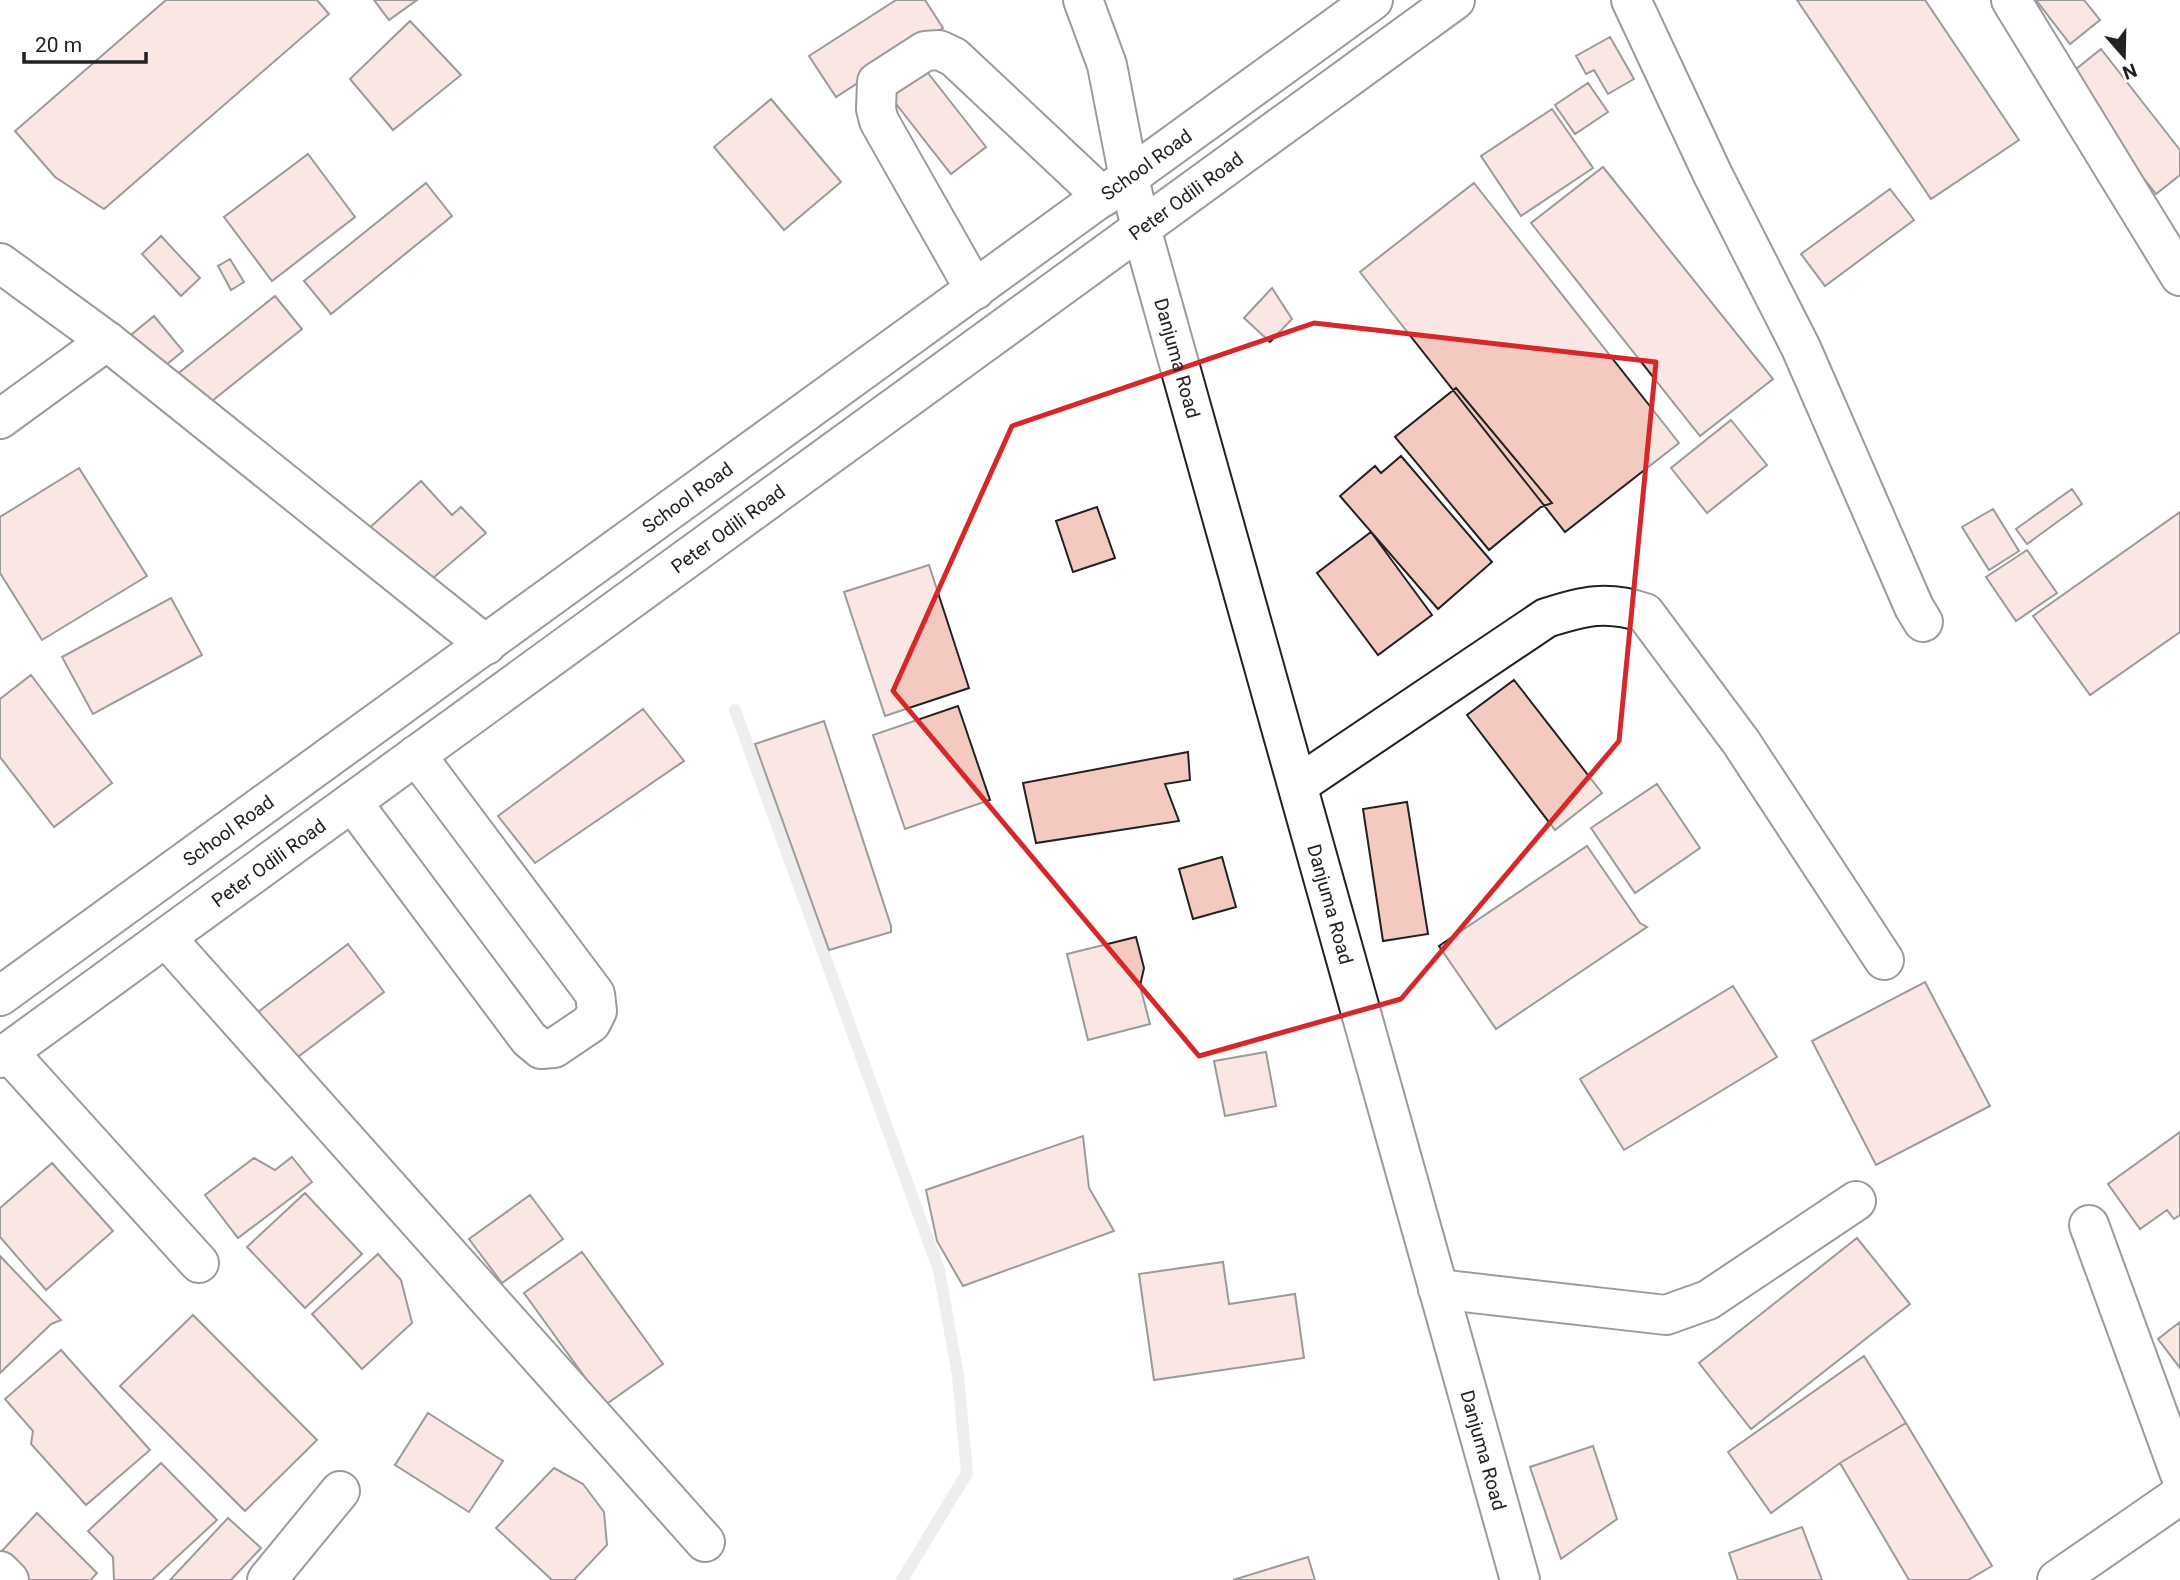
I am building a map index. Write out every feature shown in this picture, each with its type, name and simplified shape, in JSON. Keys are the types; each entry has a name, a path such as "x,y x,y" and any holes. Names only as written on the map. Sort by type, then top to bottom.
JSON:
{"street":[{"name":"Danjuma Road","path":"1083,0 1107,65 1116,188 1141,228 1520,1580"},
{"name":"School Road","path":"0,996 1373,0"},
{"name":"Peter Odili Road","path":"4,1055 1455,0"},
{"path":"1631,0 1713,175 1801,348 1914,607 1923,622"},
{"path":"2011,0 2180,276"},
{"path":"975,290 879,121 876,109 877,82 925,51 939,50 954,57 1116,188"},
{"path":"0,262 107,341 486,645"},
{"path":"0,419 107,341"},
{"path":"1298,785 1546,618 1576,608 1603,604 1625,606 1645,613 1741,743 1884,960"},
{"path":"352,802 529,1040 541,1049 554,1048 591,1023 597,1011 595,995 416,755"},
{"path":"166,938 705,1542"},
{"path":"4,1055 199,1263"},
{"path":"1438,1289 1666,1315 1708,1300 1856,1201"},
{"path":"2089,1225 2180,1475"},
{"path":"267,1580 340,1491"},
{"path":"2057,1580 2180,1495"},
{"path":"0,1571 9,1580"}],"highlighted area":[{"path":"1314,323 1656,362 1619,741 1401,999 1199,1056 893,691 1012,426"}],"building":[{"path":"166,0 317,0 329,14 104,209 55,177 15,131"},
{"path":"374,0 417,0 389,20"},
{"path":"896,0 925,0 943,28 836,97 809,56"},
{"path":"1797,0 1925,0 2019,140 1931,199"},
{"path":"2036,0 2084,0 2100,20 2070,44"},
{"path":"410,21 461,75 393,130 350,79"},
{"path":"1610,37 1634,79 1608,94 1594,70 1586,74 1576,56"},
{"path":"2101,49 2180,150 2180,175 2156,194 2065,78"},
{"path":"917,59 986,147 951,174 882,86"},
{"path":"1588,83 1608,112 1575,134 1555,105"},
{"path":"771,99 841,182 784,230 714,147"},
{"path":"1552,109 1593,168 1521,216 1481,156"},
{"path":"308,154 355,217 272,281 224,217"},
{"path":"1603,167 1773,379 1700,436 1531,223"},
{"path":"426,183 452,216 331,314 304,281"},
{"path":"1474,183 1679,443 1565,532 1360,272"},
{"path":"1890,189 1914,220 1825,286 1801,254"},
{"path":"161,236 200,278 181,296 142,254"},
{"path":"230,259 244,282 231,290 218,266"},
{"path":"1272,288 1292,319 1270,342 1244,318"},
{"path":"275,296 302,329 202,409 175,376"},
{"path":"154,316 183,351 155,374 126,339"},
{"path":"1456,388 1552,503 1541,507 1489,550 1395,437"},
{"path":"1731,420 1767,465 1707,513 1671,468"},
{"path":"1401,456 1492,562 1438,609 1340,496 1375,466 1381,473"},
{"path":"79,468 147,576 42,640 0,573 0,517"},
{"path":"421,481 452,515 461,507 486,533 426,584 366,531"},
{"path":"2072,489 2082,504 2027,544 2016,529"},
{"path":"1097,507 1115,558 1073,572 1056,521"},
{"path":"1993,509 2019,551 1989,570 1962,527"},
{"path":"2180,512 2180,632 2090,695 2033,616"},
{"path":"1371,532 1432,615 1378,655 1317,573"},
{"path":"2027,550 2057,593 2016,621 1986,577"},
{"path":"929,565 969,688 885,716 844,592"},
{"path":"171,598 202,655 93,714 62,657"},
{"path":"31,675 112,783 54,827 0,757 0,699"},
{"path":"1514,680 1602,793 1555,830 1467,715"},
{"path":"958,706 990,800 905,829 873,735"},
{"path":"643,709 684,761 535,863 498,816"},
{"path":"824,721 891,926 891,932 829,950 755,744"},
{"path":"1188,752 1190,780 1165,784 1179,821 1036,843 1023,783"},
{"path":"1657,784 1700,848 1635,893 1591,828"},
{"path":"1407,802 1428,934 1383,941 1363,809"},
{"path":"1587,846 1640,923 1647,927 1496,1029 1439,946"},
{"path":"1222,857 1236,907 1193,919 1179,869"},
{"path":"1136,937 1144,968 1140,986 1150,1024 1088,1040 1067,954"},
{"path":"348,944 384,992 266,1081 230,1033"},
{"path":"1925,982 1990,1106 1876,1165 1812,1041"},
{"path":"1733,986 1777,1057 1624,1150 1580,1079"},
{"path":"1266,1052 1276,1106 1225,1116 1214,1061"},
{"path":"2180,1132 2180,1215 2174,1219 2167,1210 2140,1229 2108,1184"},
{"path":"1083,1136 1089,1188 1114,1231 963,1286 937,1241 926,1190"},
{"path":"292,1157 312,1182 238,1238 205,1195 254,1158 275,1170"},
{"path":"52,1163 113,1231 46,1290 0,1237 0,1208"},
{"path":"305,1193 362,1254 305,1308 247,1247"},
{"path":"530,1195 563,1239 502,1283 469,1239"},
{"path":"1857,1238 1910,1304 1751,1429 1699,1363"},
{"path":"582,1252 663,1364 605,1405 524,1293"},
{"path":"378,1254 401,1280 412,1323 362,1369 312,1314"},
{"path":"0,1256 61,1320 51,1324 0,1373"},
{"path":"1223,1262 1229,1304 1295,1294 1304,1358 1154,1380 1139,1274"},
{"path":"193,1315 317,1440 245,1511 120,1386"},
{"path":"2180,1322 2180,1368 2158,1339"},
{"path":"61,1350 150,1450 86,1505 31,1444 33,1431 5,1399"},
{"path":"1864,1356 1906,1423 1840,1463 1771,1513 1728,1452"},
{"path":"428,1413 503,1461 469,1512 395,1465"},
{"path":"1906,1423 1992,1566 1968,1580 1909,1580 1840,1463"},
{"path":"1593,1446 1617,1519 1561,1559 1530,1467"},
{"path":"161,1463 217,1520 152,1580 114,1580 113,1557 88,1531"},
{"path":"554,1468 583,1484 604,1512 607,1545 574,1580 552,1580 496,1528"},
{"path":"37,1513 97,1573 91,1580 25,1580 0,1553"},
{"path":"228,1518 261,1548 231,1580 170,1580"},
{"path":"1802,1527 1822,1580 1738,1580 1729,1553"},
{"path":"1308,1557 1315,1580 1233,1580"}],"waterway":[{"path":"735,710 939,1270 958,1376 967,1473 902,1580"}]}
